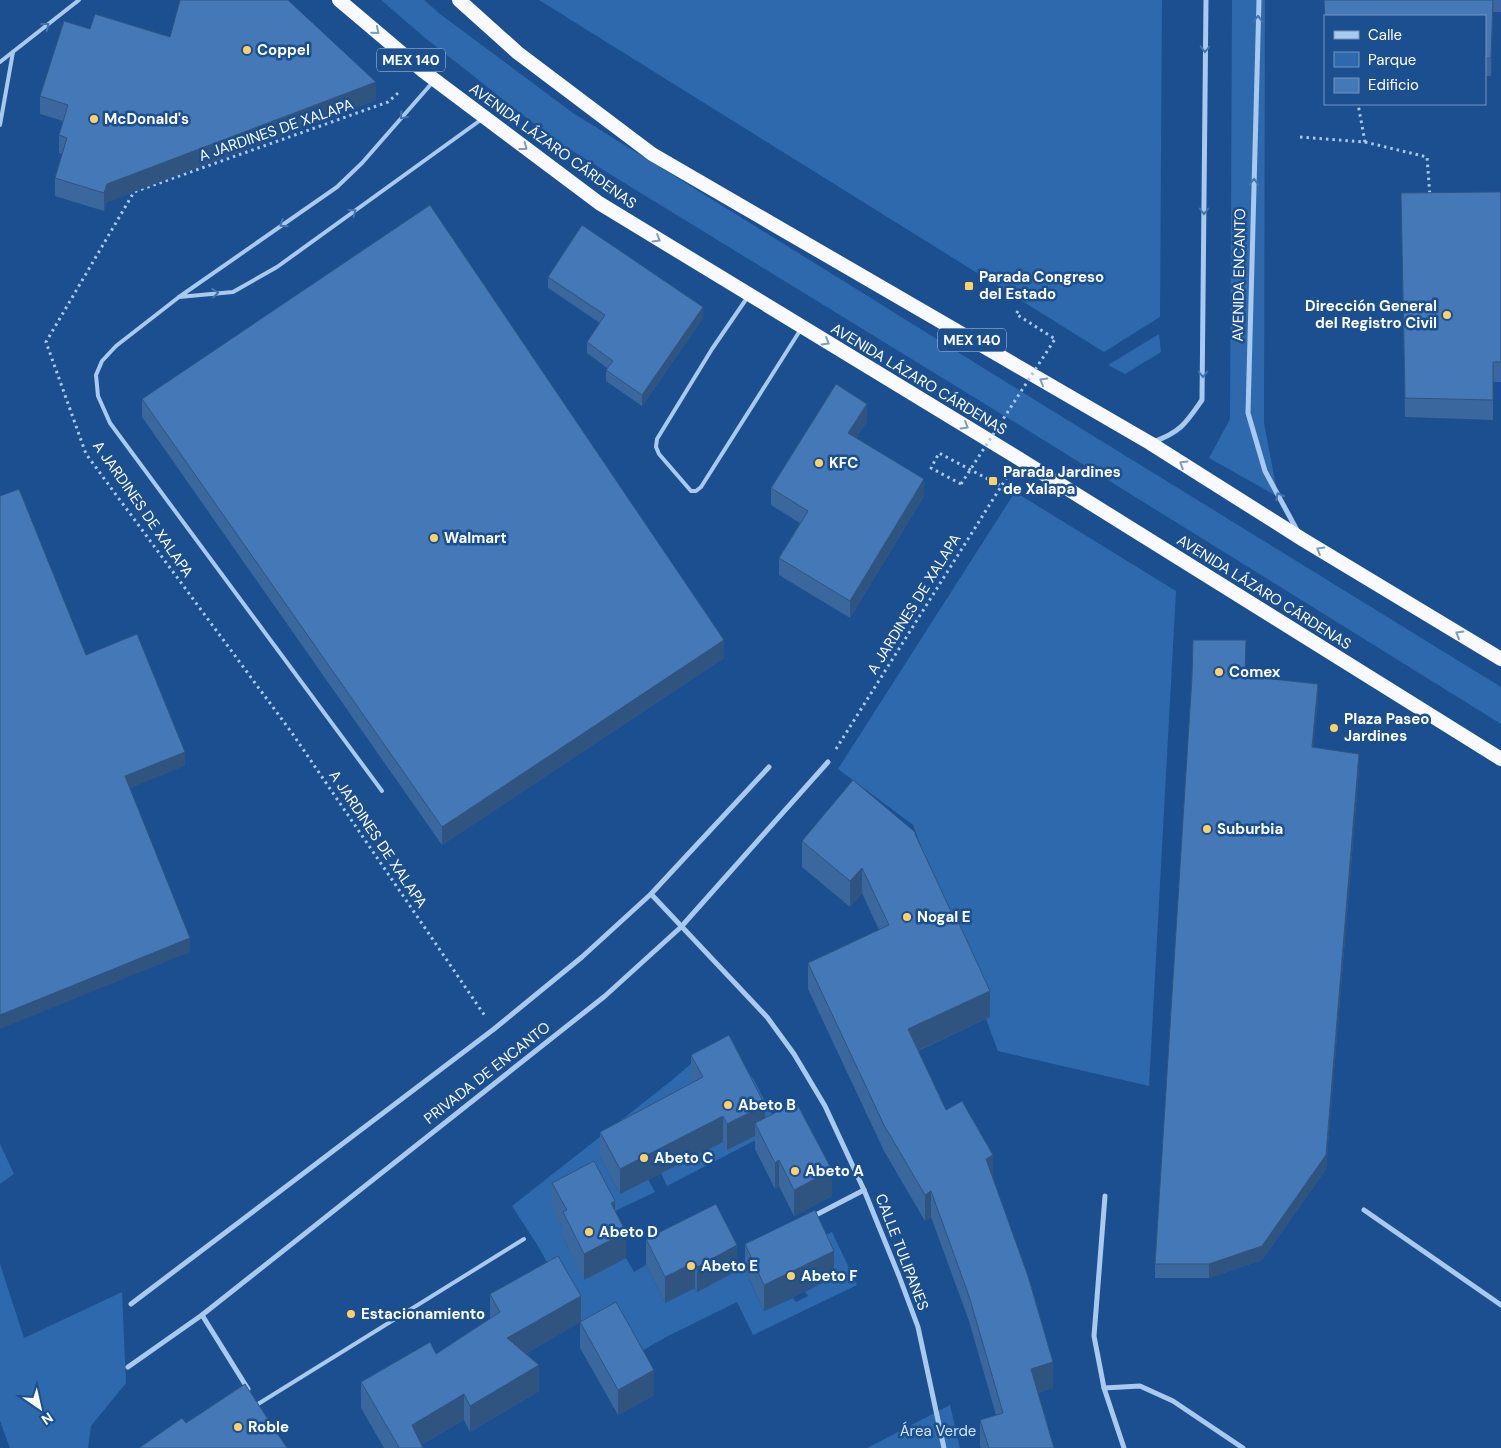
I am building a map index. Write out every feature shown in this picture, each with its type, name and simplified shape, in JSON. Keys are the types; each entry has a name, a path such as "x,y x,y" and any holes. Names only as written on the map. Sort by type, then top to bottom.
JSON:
{"highway":[{"name":"AVENIDA LÁZARO CÁRDENAS","path":"339,0 423,71 599,203 1018,458 1501,759"},
{"name":"MEX 140","path":"459,0 518,53 652,154 1150,443 1302,539 1501,660"}],"street":[{"path":"1150,443 1168,436 1186,424 1202,400 1206,0"},
{"name":"AVENIDA ENCANTO","path":"1259,0 1248,413 1265,471 1302,539"},
{"name":"PRIVADA DE ENCANTO","path":"128,1367 202,1315 605,996 681,927 828,762"},
{"name":"PRIVADA DE ENCANTO","path":"131,1304 494,1029 582,957 651,894 768,767"},
{"name":"CALLE TULIPANES","path":"651,894 767,1017 794,1054 825,1106 864,1190 918,1327 944,1448"},
{"path":"804,1221 864,1190"},
{"path":"1105,1196 1094,1336 1104,1388 1124,1448"},
{"path":"1364,1210 1501,1305"},
{"path":"202,1315 262,1412"},
{"path":"1104,1388 1140,1386 1173,1401 1243,1448"}],"lane":[{"path":"0,62 79,0"},
{"path":"0,124 13,52"},
{"path":"382,791 110,423 98,396 96,375 102,361 116,346 179,297 337,187 362,163 435,79"},
{"path":"179,297 233,292 277,267 485,117"},
{"path":"749,295 712,349 657,439 656,447 659,454 691,491 696,491 701,487 802,327"},
{"path":"258,1404 524,1239"}],"path":[{"name":"A JARDINES DE XALAPA","path":"423,71 388,102 134,192 46,342 86,454 292,733 494,1029"},
{"path":"1358,105 1365,142"},
{"path":"1300,137 1365,142 1427,157 1431,203"},
{"path":"1002,486 939,453 931,468 961,484 1055,339 1016,314 1018,310"},
{"name":"A JARDINES DE XALAPA","path":"828,762 1018,458"}],"green space":[{"path":"381,0 424,0 573,113 1501,687 1501,724 1029,431 556,141 424,37"},
{"path":"539,0 1162,0 1160,317 1104,352"},
{"path":"1232,0 1265,0 1264,423 1278,497 1209,458 1230,419"},
{"path":"1159,334 1161,352 1125,374 1108,365"},
{"path":"1015,492 1176,591 1149,1086 998,1051 913,825 838,769"},
{"path":"716,1042 736,1057 754,1080 779,1128 667,1186 661,1173 600,1157 620,1194 648,1179 655,1192 613,1212 553,1209 567,1236 563,1238 569,1250 588,1278 626,1258 634,1272 646,1265 665,1303 695,1288 697,1292 709,1286 708,1282 742,1264 764,1311 793,1298 796,1302 808,1296 805,1292 834,1277 816,1239 832,1232 857,1285 753,1335 737,1302 666,1337 633,1356 591,1342 538,1246 512,1206 671,1081"},
{"path":"0,1144 14,1174 0,1184"},
{"path":"0,1264 24,1338 122,1292 126,1383 91,1426 88,1448 10,1448 0,1421"},
{"name":"Área Verde","path":"950,1405 960,1448 867,1448"}],"building":[{"path":"180,0 288,0 376,82 107,184 104,193 55,178 67,138 59,135 68,105 40,96 64,21 90,29 95,14 170,37"},
{"path":"1324,0 1493,0 1491,58 1486,58 1486,15 1325,15"},
{"name":"Dirección General del Registro Civil","path":"1501,192 1501,362 1493,362 1493,400 1405,398 1401,193"},
{"name":"Walmart","path":"430,205 724,640 442,827 142,399"},
{"path":"582,225 703,307 642,395 606,370 613,361 587,342 605,315 548,277"},
{"path":"836,384 867,404 848,433 924,479 850,601 779,558 808,511 771,488"},
{"path":"19,489 86,655 137,634 185,752 125,776 190,938 0,1015 0,496"},
{"path":"1193,640 1246,640 1245,676 1318,684 1312,747 1359,754 1326,1155 1262,1246 1209,1264 1155,1264 1192,676"},
{"path":"853,780 915,832 990,991 908,1029 946,1110 962,1101 993,1155 986,1159 1028,1276 1053,1362 1031,1369 1054,1448 989,1448 980,1420 1003,1413 969,1296 931,1191 925,1195 884,1125 808,963 889,925 862,868 850,881 802,841"},
{"path":"729,1035 765,1105 727,1124 723,1116 620,1169 600,1132 703,1077 691,1055"},
{"path":"796,1102 832,1170 794,1190 779,1160 775,1163 755,1123"},
{"path":"594,1161 615,1201 611,1203 626,1232 584,1254 563,1212 567,1210 552,1183"},
{"path":"716,1204 737,1245 697,1267 695,1262 665,1277 646,1239"},
{"path":"815,1210 834,1251 764,1285 745,1244"},
{"path":"558,1256 581,1296 507,1338 539,1365 470,1406 464,1394 412,1425 423,1448 398,1448 361,1382 430,1342 436,1354 500,1312 490,1294"},
{"path":"616,1302 654,1370 618,1390 580,1322"},
{"path":"245,1384 287,1448 139,1448 182,1418 186,1423"}],"place":[{"name":"Coppel","path":"247,50"},
{"name":"McDonald's","path":"94,119"},
{"name":"Parada Congreso del Estado","path":"969,286"},
{"name":"Dirección General del Registro Civil","path":"1447,315"},
{"name":"KFC","path":"819,463"},
{"name":"Parada Jardines de Xalapa","path":"993,481"},
{"name":"Walmart","path":"434,538"},
{"name":"Comex","path":"1219,672"},
{"name":"Plaza Paseo Jardines","path":"1334,728"},
{"name":"Suburbia","path":"1207,829"},
{"name":"Nogal E","path":"907,917"},
{"name":"Abeto B","path":"728,1105"},
{"name":"Abeto C","path":"644,1158"},
{"name":"Abeto A","path":"795,1171"},
{"name":"Abeto D","path":"589,1232"},
{"name":"Abeto E","path":"691,1266"},
{"name":"Abeto F","path":"791,1276"},
{"name":"Estacionamiento","path":"351,1314"},
{"name":"Roble","path":"238,1427"}]}
